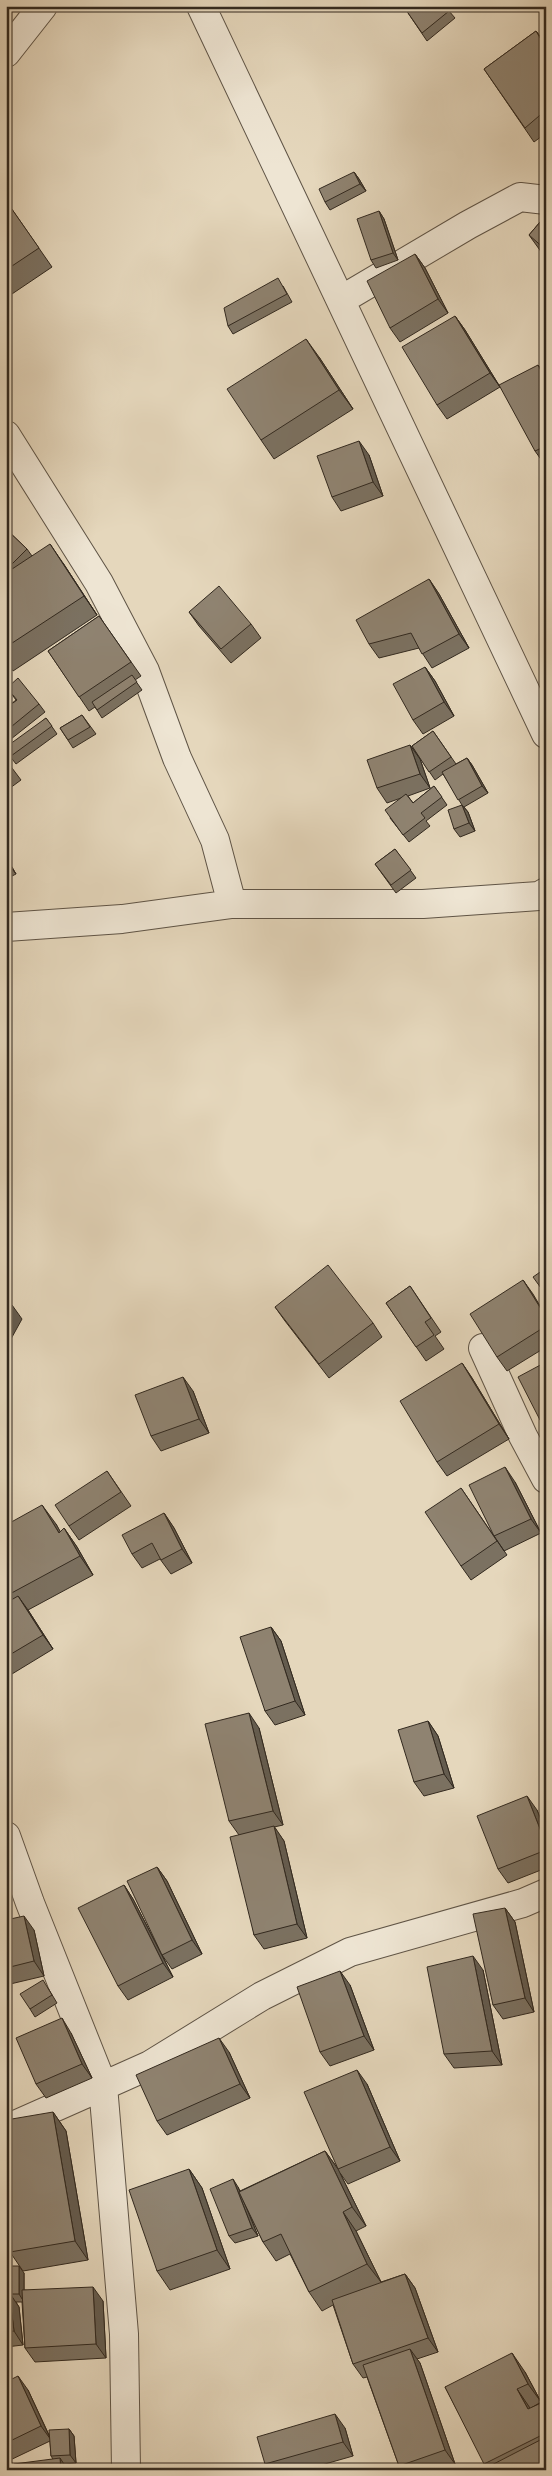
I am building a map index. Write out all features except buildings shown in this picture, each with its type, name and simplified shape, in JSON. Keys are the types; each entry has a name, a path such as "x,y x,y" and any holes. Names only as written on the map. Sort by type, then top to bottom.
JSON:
{"street":[{"path":"6,53 43,6"},
{"path":"201,6 546,734"},
{"path":"340,300 468,225 520,197 546,200"},
{"path":"6,435 86,560 145,671 177,758 215,840 232,904"},
{"path":"6,927 122,919 232,904 423,904 539,896 546,892"},
{"path":"483,1348 546,1479"},
{"path":"6,1836 30,1903 103,2086 124,2334 126,2470"},
{"path":"6,2129 150,2065 262,1996 350,1952 523,1903 546,1893"}]}
